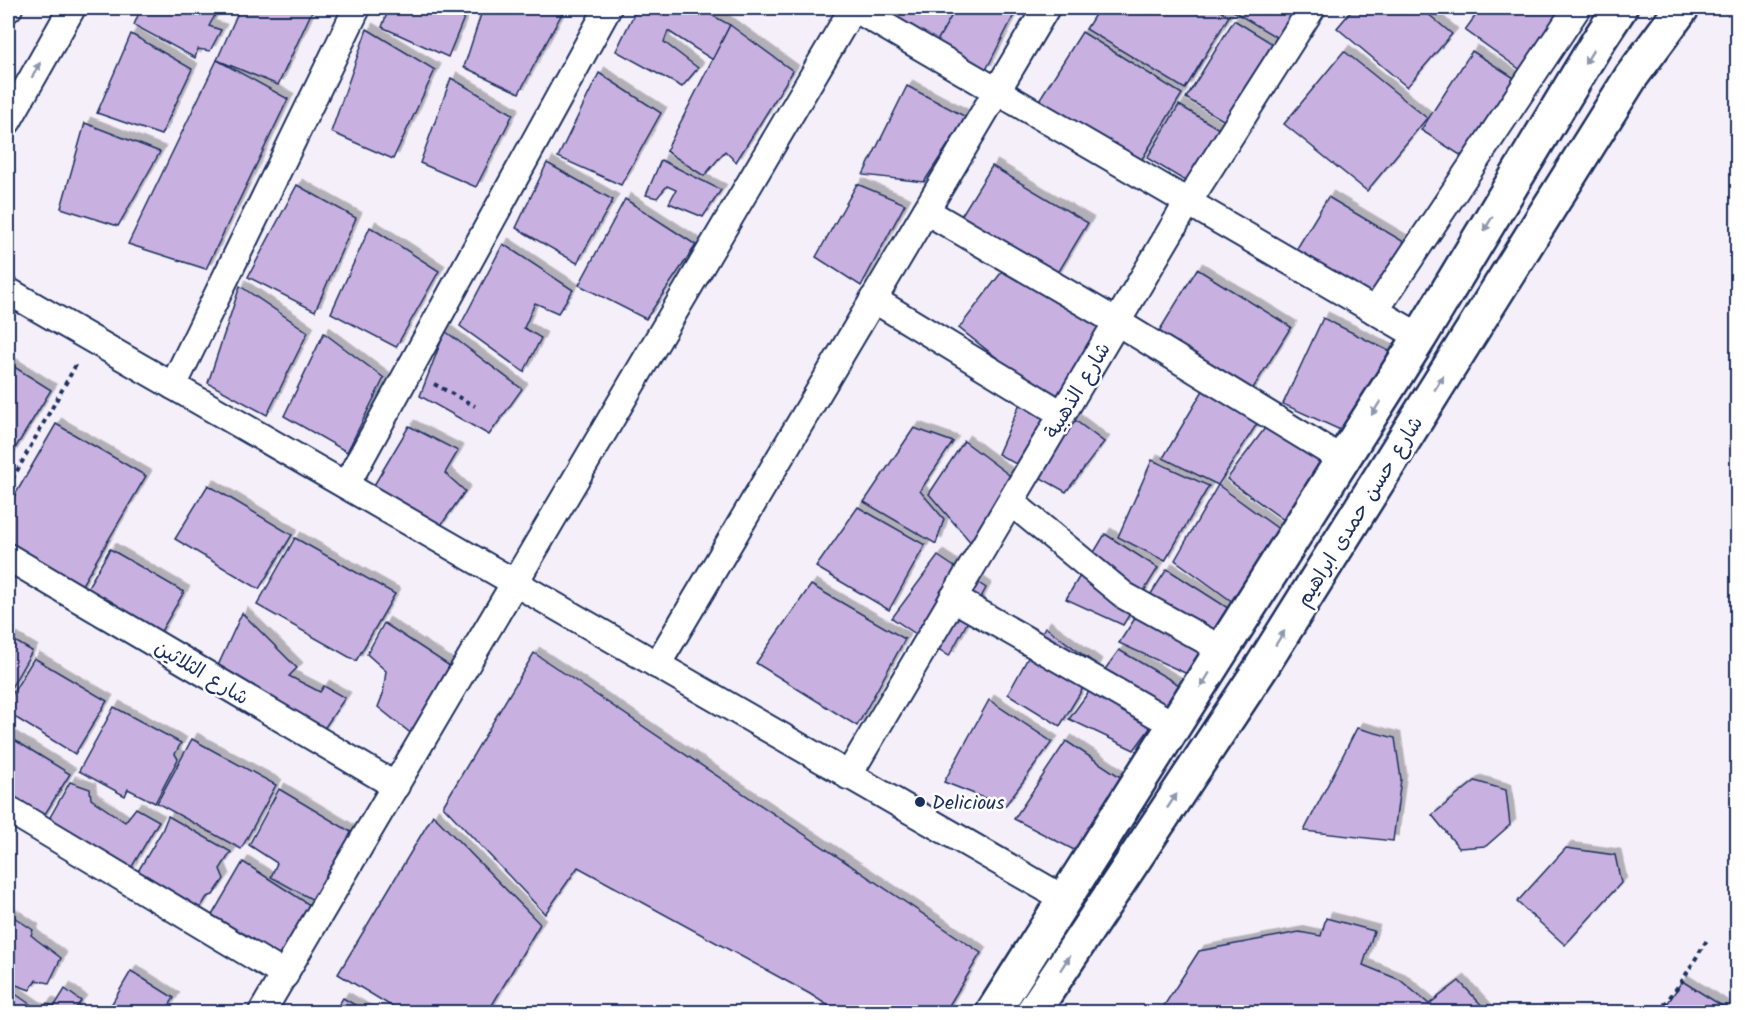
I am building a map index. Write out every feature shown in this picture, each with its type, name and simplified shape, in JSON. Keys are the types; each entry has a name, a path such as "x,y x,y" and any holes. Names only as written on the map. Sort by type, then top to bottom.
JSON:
{"main road":[{"name":"شارع حسن حمدى ابراهيم","path":"993,1012 1066,900 1420,337 1620,8"},
{"name":"شارع حسن حمدى ابراهيم","path":"1033,1012 1261,668 1631,77 1682,8"}],"street":[{"path":"8,121 72,8"},
{"path":"173,386 357,8"},
{"path":"346,485 608,8"},
{"path":"262,1012 853,8 1420,337"},
{"path":"657,665 1046,8"},
{"name":"شارع الذهبية","path":"848,776 1188,202 1311,8"},
{"path":"1375,311 1577,8"},
{"path":"926,211 1117,322 1343,460"},
{"path":"8,291 1066,900"},
{"path":"873,299 1062,414"},
{"path":"1011,502 1125,596 1223,650"},
{"name":"شارع الثلاثين","path":"8,557 396,786"},
{"path":"953,598 1176,726"},
{"path":"8,809 285,975"}],"path":[{"path":"8,487 90,338"},
{"path":"409,370 475,406"},
{"path":"1659,1012 1682,981 1707,940"}],"building":[{"path":"141,8 219,8 209,26 221,30 210,51 198,49 195,58 134,25"},
{"path":"240,8 313,9 278,85 217,60"},
{"path":"389,8 468,8 448,57 382,27"},
{"path":"483,8 565,8 519,93 464,67"},
{"path":"637,8 699,8 730,25 713,60 668,31 664,42 698,68 682,87 616,51"},
{"path":"888,8 956,8 936,43 884,15"},
{"path":"956,8 1017,9 986,70 936,43"},
{"path":"1099,8 1215,8 1229,16 1185,89 1086,29"},
{"path":"1228,8 1308,8 1286,43"},
{"path":"1354,8 1421,8 1452,34 1407,87 1337,28"},
{"path":"1481,8 1572,8 1525,73 1465,30"},
{"path":"1234,20 1281,49 1233,126 1186,98"},
{"path":"730,25 793,71 736,162 725,151 704,176 666,151"},
{"path":"367,29 435,70 393,159 331,132"},
{"path":"1082,32 1182,94 1137,167 1036,105"},
{"path":"131,34 192,69 161,135 97,113"},
{"path":"1344,51 1427,118 1367,191 1284,124"},
{"path":"1472,51 1519,81 1468,160 1421,130"},
{"path":"217,60 288,99 206,269 128,244"},
{"path":"599,73 661,113 621,185 558,157"},
{"path":"451,78 513,114 476,187 420,163"},
{"path":"907,86 966,117 924,182 863,175"},
{"path":"1179,105 1219,129 1187,182 1147,158"},
{"path":"85,123 160,152 118,226 61,208"},
{"path":"661,160 721,190 703,217 669,203 676,190 667,186 657,198 646,195"},
{"path":"547,163 613,200 577,263 516,228"},
{"path":"992,166 1088,223 1055,278 958,221"},
{"path":"857,184 905,204 861,286 816,257"},
{"path":"297,185 356,218 315,311 248,277"},
{"path":"1328,197 1409,245 1374,303 1293,255"},
{"path":"625,199 696,245 646,319 579,285"},
{"path":"370,227 439,271 396,347 331,313"},
{"path":"503,244 573,290 558,313 535,303 524,328 541,338 524,372 460,326"},
{"path":"1007,265 1126,334 1068,414 959,328"},
{"path":"1197,269 1291,327 1247,398 1153,341"},
{"path":"240,286 308,332 267,415 208,383"},
{"path":"1323,318 1391,352 1347,433 1283,404"},
{"path":"445,331 522,389 489,435 420,396"},
{"path":"324,333 384,378 347,452 284,416"},
{"path":"8,363 51,390 8,460"},
{"path":"1028,385 1104,442 1066,492 998,454"},
{"path":"1205,387 1260,419 1218,485 1163,458"},
{"path":"56,424 146,476 79,590 8,549 8,507"},
{"path":"1268,424 1332,464 1288,523 1227,479"},
{"path":"409,426 458,451 445,473 465,491 439,528 367,497"},
{"path":"914,428 953,442 920,491 944,519 936,544 864,502"},
{"path":"964,441 1013,478 973,545 929,494"},
{"path":"1152,460 1209,486 1165,561 1118,537"},
{"path":"208,485 292,535 259,589 175,539"},
{"path":"1218,485 1284,533 1237,605 1175,560"},
{"path":"858,507 925,545 889,610 816,567"},
{"path":"1105,534 1158,568 1123,625 1066,599"},
{"path":"295,538 395,594 356,661 257,605"},
{"path":"110,549 184,592 156,640 82,597"},
{"path":"938,556 986,588 949,656 892,618"},
{"path":"1167,569 1231,610 1194,677 1119,643"},
{"path":"811,585 905,639 857,726 756,663"},
{"path":"242,613 297,668 289,676 320,692 324,686 345,698 319,736 216,670"},
{"path":"384,623 456,670 418,739 378,707 383,694 386,671 367,654"},
{"path":"1045,627 1097,665 1060,726 1008,694"},
{"path":"8,637 32,651 8,693"},
{"path":"1119,650 1181,686 1134,750 1069,719"},
{"path":"534,653 981,953 945,1012 838,1012 810,994 578,867 545,914 443,806"},
{"path":"34,658 107,701 75,754 8,713 8,701"},
{"path":"989,700 1052,742 1005,806 944,782"},
{"path":"114,707 181,743 175,754 178,759 155,803 128,789 125,796 79,771"},
{"path":"1357,728 1395,738 1401,779 1393,841 1304,831"},
{"path":"8,736 70,774 40,822 8,802"},
{"path":"192,739 276,785 241,849 157,803"},
{"path":"1066,741 1122,778 1076,851 1014,819"},
{"path":"1475,781 1506,790 1510,825 1486,846 1459,848 1432,815"},
{"path":"70,782 90,789 91,799 125,822 136,808 159,821 127,875 45,826"},
{"path":"279,789 356,835 317,902 271,877 277,863 249,845"},
{"path":"433,815 540,924 488,1012 401,1012 338,974"},
{"path":"168,816 231,852 220,869 224,879 213,895 207,897 195,916 134,878 162,831"},
{"path":"1566,848 1615,855 1621,883 1565,945 1517,902"},
{"path":"243,862 316,909 281,968 208,922"},
{"path":"8,913 33,930 31,935 61,958 49,983 36,980 30,990 8,982"},
{"path":"1326,918 1374,931 1363,965 1400,980 1429,1004 1459,981 1488,1012 1293,1012 1292,1010 1283,1012 1160,1012 1199,951 1299,932 1321,936"},
{"path":"131,971 174,998 165,1012 107,1012"},
{"path":"1682,981 1732,1012 1662,1012"},
{"path":"8,989 40,1011 47,1003 54,1007 65,989 81,1001 73,1012 8,1012"},
{"path":"343,998 367,1012 334,1012"}],"place":[{"name":"Delicious","path":"920,802"}]}
